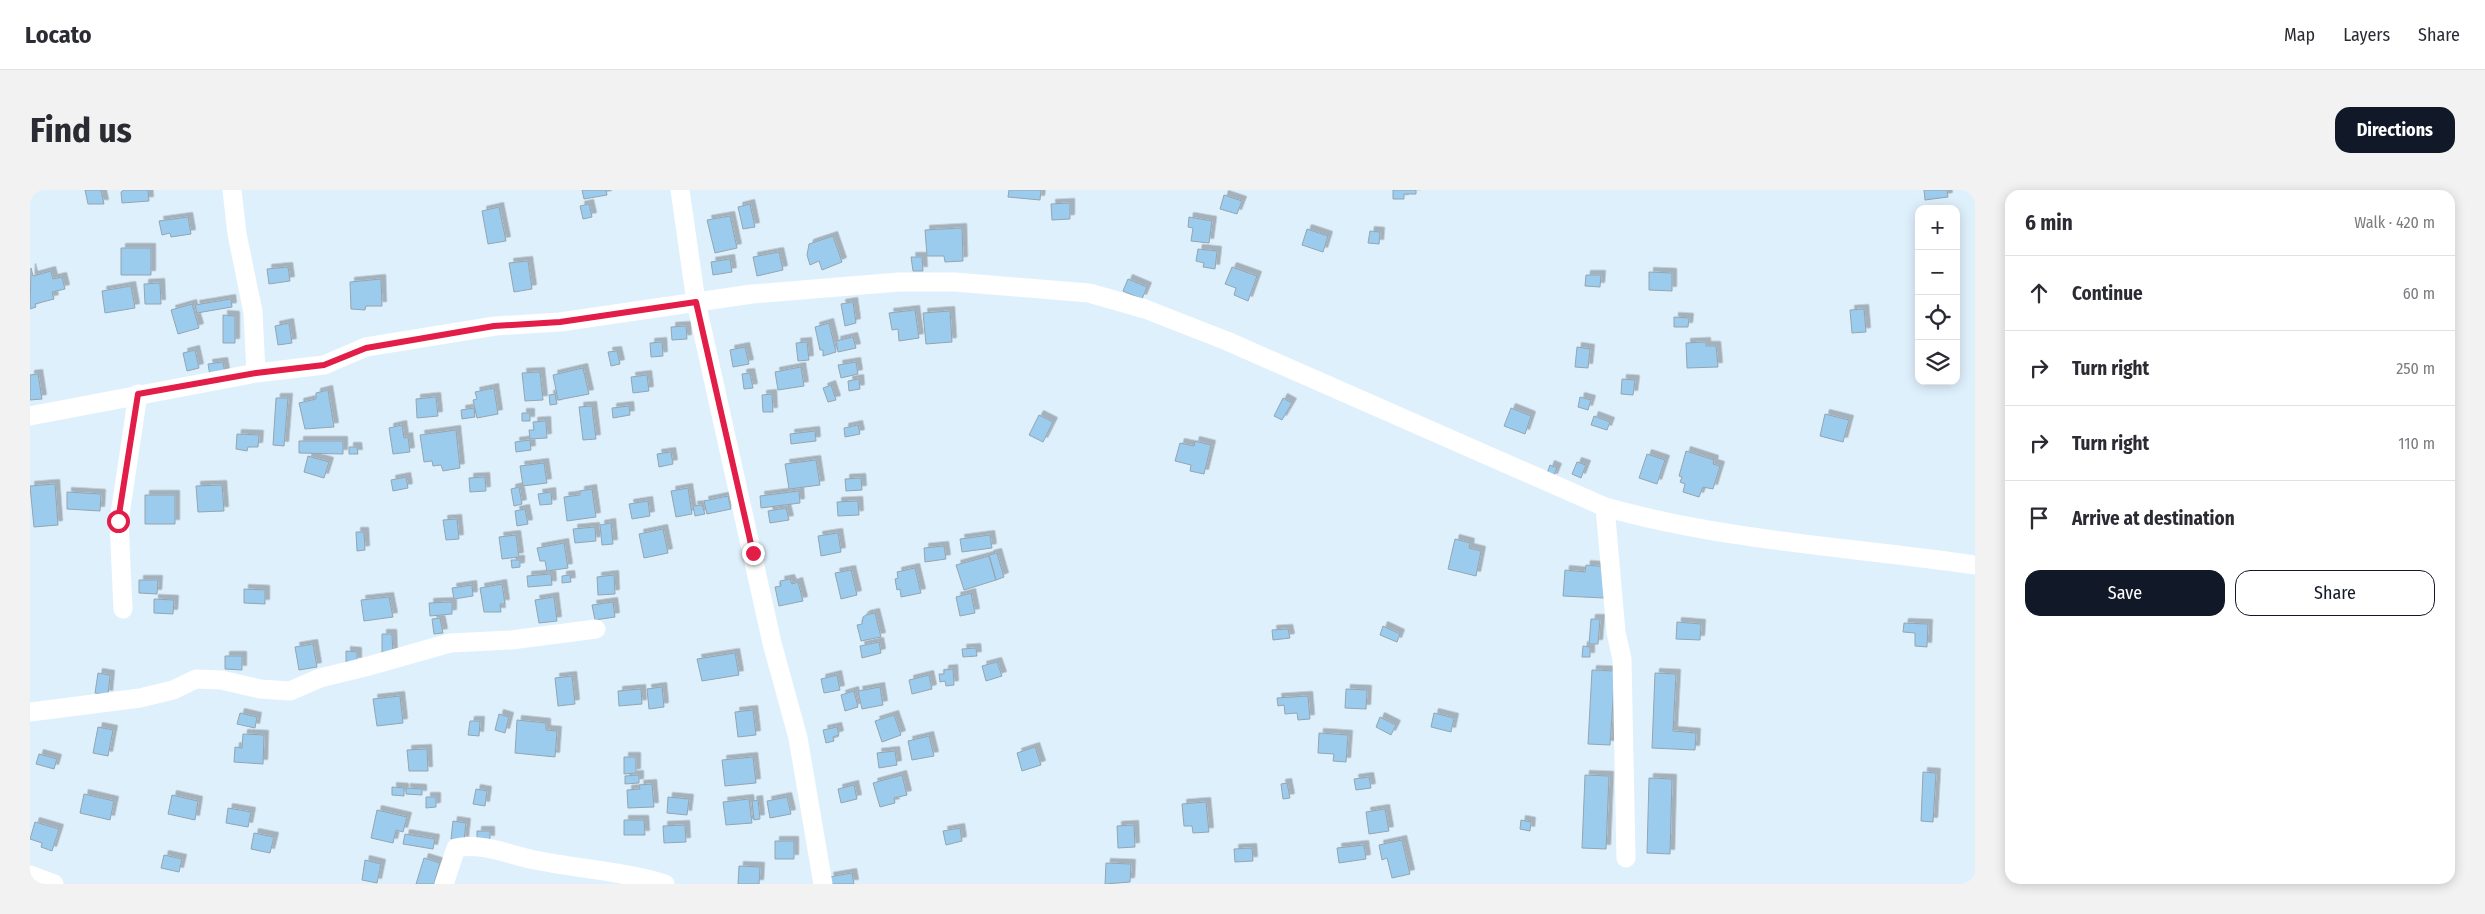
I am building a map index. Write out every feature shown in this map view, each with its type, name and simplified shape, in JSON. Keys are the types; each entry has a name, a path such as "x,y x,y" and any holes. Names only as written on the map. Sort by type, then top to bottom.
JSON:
{"street":[{"path":"232,190 238,234 253,312 256,373"},
{"path":"680,190 696,302 767,624 798,738 823,884"},
{"path":"30,416 256,373 324,365 366,348 494,326 560,322 752,294 899,282 955,282 1089,292 1145,309 1227,342 1605,507 1654,520 1786,543 1816,544 1975,565"},
{"path":"123,609 118,521 138,394"},
{"path":"1605,507 1616,632 1622,659 1626,858"},
{"path":"30,712 140,698 174,690 196,679 221,680 260,689 290,691 320,678 450,643 512,640 596,629"},
{"path":"444,884 456,848 468,845 579,876 645,878 665,884"},
{"path":"30,876 54,884"}],"building":[{"path":"85,190 101,190 104,204 88,204"},
{"path":"124,190 148,190 149,201 122,203 121,192"},
{"path":"582,190 606,190 607,195 584,199"},
{"path":"1009,190 1041,190 1040,200 1008,197"},
{"path":"1393,190 1416,190 1416,194 1404,194 1404,199 1393,199"},
{"path":"1924,190 1947,190 1948,197 1925,200"},
{"path":"1224,195 1242,201 1237,214 1220,209"},
{"path":"1070,203 1070,219 1052,220 1051,204"},
{"path":"589,204 592,217 583,219 580,206"},
{"path":"750,204 755,227 743,229 738,207"},
{"path":"499,207 506,241 488,244 482,211"},
{"path":"730,216 737,248 715,253 707,220"},
{"path":"188,217 191,234 171,237 170,233 162,235 159,221"},
{"path":"1189,217 1212,221 1209,243 1191,241 1193,228 1188,227"},
{"path":"962,228 963,261 945,262 944,256 927,256 925,230"},
{"path":"1307,229 1328,236 1323,252 1302,245"},
{"path":"1370,231 1380,232 1379,244 1368,243"},
{"path":"833,236 842,262 822,270 819,261 810,265 807,255 809,244"},
{"path":"121,248 151,248 151,275 121,275"},
{"path":"1198,249 1217,251 1215,269 1203,267 1204,263 1196,261"},
{"path":"779,252 783,270 757,276 753,257"},
{"path":"911,257 922,257 923,271 913,271"},
{"path":"730,259 732,272 713,275 711,262"},
{"path":"528,261 532,289 514,292 509,263"},
{"path":"288,267 290,281 269,284 267,269"},
{"path":"1232,267 1257,276 1248,301 1234,295 1236,288 1225,284"},
{"path":"31,268 33,276 51,271 53,279 62,277 65,289 52,292 54,299 35,304 36,307 30,309"},
{"path":"1649,272 1672,273 1672,291 1649,290"},
{"path":"1586,275 1601,275 1600,287 1585,286"},
{"path":"381,279 382,306 366,306 365,310 351,309 350,282"},
{"path":"1128,279 1147,287 1142,299 1123,291"},
{"path":"160,283 161,304 145,304 144,284"},
{"path":"131,286 135,308 105,313 102,291"},
{"path":"231,299 232,307 197,313 195,305"},
{"path":"853,302 856,323 845,326 841,304"},
{"path":"192,304 199,328 178,334 171,310"},
{"path":"1864,309 1866,332 1852,333 1850,310"},
{"path":"915,310 919,338 899,341 898,329 892,330 889,313"},
{"path":"950,311 952,342 926,344 923,313"},
{"path":"223,315 235,316 235,343 223,343"},
{"path":"1674,317 1689,318 1688,327 1674,327"},
{"path":"289,323 292,343 278,345 275,326"},
{"path":"829,323 836,352 823,356 823,350 820,350 815,327"},
{"path":"686,326 687,339 672,340 671,327"},
{"path":"853,337 856,348 838,352 836,341"},
{"path":"662,342 663,356 651,357 650,343"},
{"path":"807,342 809,360 798,361 796,343"},
{"path":"1706,342 1706,346 1716,346 1718,367 1687,368 1686,343"},
{"path":"745,347 749,364 733,367 730,350"},
{"path":"1577,347 1590,349 1588,368 1575,367"},
{"path":"195,350 199,368 187,371 183,353"},
{"path":"617,351 620,364 611,366 608,352"},
{"path":"223,362 225,373 210,376 208,364"},
{"path":"856,362 858,374 841,378 838,365"},
{"path":"801,367 804,386 778,390 775,372"},
{"path":"583,368 589,394 558,400 553,375"},
{"path":"540,372 543,400 525,401 522,373"},
{"path":"750,373 753,388 744,389 742,374"},
{"path":"38,374 42,399 30,400 30,375"},
{"path":"647,375 649,391 633,393 631,377"},
{"path":"859,379 860,389 849,391 848,381"},
{"path":"1622,379 1635,380 1633,395 1621,394"},
{"path":"831,385 836,400 828,402 823,388"},
{"path":"494,388 498,414 477,418 473,400 477,399 475,392"},
{"path":"328,390 334,427 305,429 299,403 316,399 316,393"},
{"path":"555,394 557,404 550,405 549,395"},
{"path":"772,394 773,412 763,412 762,395"},
{"path":"436,397 438,416 417,418 416,399"},
{"path":"1580,397 1591,400 1588,410 1578,407"},
{"path":"276,398 288,398 284,446 273,445"},
{"path":"1283,398 1292,403 1282,420 1274,416"},
{"path":"592,406 596,439 583,440 579,407"},
{"path":"629,406 630,415 613,418 612,408"},
{"path":"474,408 475,417 462,419 461,410"},
{"path":"1511,408 1531,416 1525,434 1504,426"},
{"path":"522,413 530,413 530,421 522,421"},
{"path":"1825,414 1849,420 1843,442 1820,436"},
{"path":"1039,415 1053,422 1043,442 1029,435"},
{"path":"1594,416 1610,422 1607,430 1591,425"},
{"path":"546,421 547,438 530,439 529,430 534,430 533,422"},
{"path":"402,425 404,438 408,437 410,452 393,454 389,428"},
{"path":"858,425 860,434 845,437 844,428"},
{"path":"456,430 460,468 443,471 441,465 433,466 432,461 424,462 420,435"},
{"path":"815,431 816,441 791,444 790,434"},
{"path":"237,434 259,435 258,447 248,447 247,451 236,449"},
{"path":"530,440 531,450 516,452 515,442"},
{"path":"299,441 343,441 343,454 299,453"},
{"path":"1195,441 1211,445 1204,474 1190,471 1191,465 1175,461 1180,443 1194,446"},
{"path":"349,447 357,447 358,454 349,454"},
{"path":"1686,451 1714,460 1713,464 1720,466 1713,489 1703,487 1699,497 1683,492 1685,484 1680,482 1682,477 1679,476"},
{"path":"671,452 673,464 659,467 657,454"},
{"path":"1647,454 1665,460 1657,484 1639,478"},
{"path":"308,456 329,462 324,478 304,472"},
{"path":"816,460 820,485 789,489 785,464"},
{"path":"1577,462 1586,465 1581,478 1572,474"},
{"path":"544,463 547,483 523,486 520,466"},
{"path":"1550,465 1557,468 1553,478 1546,476"},
{"path":"406,477 408,488 393,491 391,480"},
{"path":"485,477 486,491 470,492 469,478"},
{"path":"861,478 862,490 846,491 845,479"},
{"path":"55,484 58,525 34,527 30,486"},
{"path":"222,485 224,511 198,512 196,486"},
{"path":"519,487 522,504 514,506 511,489"},
{"path":"688,488 692,514 676,517 671,491"},
{"path":"592,489 596,517 567,521 564,497 580,495 580,491"},
{"path":"799,491 800,503 761,508 760,496"},
{"path":"67,492 101,494 100,511 67,509"},
{"path":"551,492 552,504 540,505 538,494"},
{"path":"145,495 175,495 175,524 145,524"},
{"path":"728,496 731,509 707,514 704,501"},
{"path":"648,501 650,516 632,519 629,504"},
{"path":"858,501 859,515 838,516 837,502"},
{"path":"702,505 705,514 695,516 693,506"},
{"path":"786,508 789,520 770,523 768,511"},
{"path":"525,509 528,524 517,526 515,511"},
{"path":"457,519 459,539 446,540 443,520"},
{"path":"611,523 613,544 602,545 600,525"},
{"path":"595,527 596,541 575,543 573,529"},
{"path":"663,529 668,553 644,558 639,534"},
{"path":"356,532 364,532 365,550 357,551"},
{"path":"838,533 841,552 821,556 818,536"},
{"path":"516,535 519,557 502,559 499,537"},
{"path":"990,535 992,548 962,552 960,539"},
{"path":"1455,539 1470,543 1469,548 1481,551 1476,576 1448,569"},
{"path":"564,543 568,568 547,571 545,561 540,561 537,548"},
{"path":"944,546 946,559 925,562 924,548"},
{"path":"997,553 1004,577 996,580 989,555"},
{"path":"989,556 996,580 964,590 956,565"},
{"path":"511,560 520,560 520,567 512,568"},
{"path":"1586,565 1606,567 1604,598 1563,596 1565,570 1585,572"},
{"path":"915,568 921,593 901,597 900,589 897,590 895,579 898,578 897,572"},
{"path":"851,570 857,595 841,599 835,573"},
{"path":"551,574 552,585 528,587 527,576"},
{"path":"570,575 571,582 562,583 562,576"},
{"path":"614,575 615,594 598,595 597,577"},
{"path":"790,579 792,584 798,582 803,601 779,606 775,587 781,586 780,581"},
{"path":"139,580 158,580 157,594 139,593"},
{"path":"502,584 505,604 500,604 501,612 484,612 480,588"},
{"path":"472,585 473,596 454,599 452,588"},
{"path":"244,589 265,590 265,604 244,603"},
{"path":"971,593 975,613 960,616 956,597"},
{"path":"389,597 393,617 364,621 361,600"},
{"path":"554,597 557,621 539,623 535,600"},
{"path":"154,599 174,600 173,614 154,613"},
{"path":"452,602 452,614 430,616 429,603"},
{"path":"613,602 615,617 595,620 592,605"},
{"path":"875,613 881,637 861,641 857,625 862,624 863,617 866,615"},
{"path":"440,618 443,633 434,634 432,619"},
{"path":"1591,619 1600,619 1598,644 1589,644"},
{"path":"1677,622 1701,624 1700,640 1676,639"},
{"path":"1904,623 1928,624 1927,647 1915,646 1915,633 1903,632"},
{"path":"1383,626 1400,634 1397,642 1380,635"},
{"path":"1288,629 1290,638 1273,640 1272,630"},
{"path":"382,634 392,634 393,655 382,655"},
{"path":"879,642 881,653 862,658 860,646"},
{"path":"313,644 317,667 299,670 295,647"},
{"path":"1583,646 1590,647 1590,657 1582,657"},
{"path":"976,648 977,656 963,657 962,649"},
{"path":"346,651 357,652 357,662 346,662"},
{"path":"735,653 739,675 702,681 697,659"},
{"path":"225,656 242,656 242,670 225,669"},
{"path":"997,662 1002,676 986,681 982,666"},
{"path":"953,669 954,685 946,686 945,681 940,682 939,674 944,674 944,670"},
{"path":"1592,670 1615,671 1610,745 1588,744"},
{"path":"98,673 110,675 108,695 95,693"},
{"path":"1655,673 1676,674 1673,731 1696,733 1695,750 1652,748"},
{"path":"837,675 840,690 824,693 821,679"},
{"path":"929,675 932,689 912,694 909,680"},
{"path":"572,676 575,704 558,706 555,678"},
{"path":"662,687 664,707 649,709 647,689"},
{"path":"880,687 883,705 862,709 858,691"},
{"path":"641,689 642,704 619,706 618,691"},
{"path":"1346,689 1367,690 1366,709 1345,708"},
{"path":"854,691 858,707 845,711 841,695"},
{"path":"400,696 403,723 377,726 373,699"},
{"path":"1308,696 1310,719 1298,720 1297,713 1285,714 1284,705 1278,706 1277,698"},
{"path":"753,710 756,735 738,737 735,712"},
{"path":"240,713 257,717 255,728 237,724"},
{"path":"1434,713 1454,718 1451,732 1431,727"},
{"path":"499,714 509,717 505,733 495,730"},
{"path":"894,715 901,735 882,742 875,721"},
{"path":"1380,717 1396,725 1391,735 1376,727"},
{"path":"517,720 546,723 546,730 557,731 555,757 515,753"},
{"path":"470,721 480,721 479,736 468,735"},
{"path":"98,727 113,730 108,756 93,753"},
{"path":"837,727 839,735 833,737 834,741 826,743 823,730"},
{"path":"1319,733 1348,735 1346,762 1333,761 1334,754 1318,753"},
{"path":"243,734 264,735 263,764 234,762 235,747 242,748"},
{"path":"929,736 934,756 912,760 908,741"},
{"path":"1035,747 1041,765 1022,771 1017,753"},
{"path":"427,749 428,771 409,771 407,750"},
{"path":"895,751 897,765 879,768 877,753"},
{"path":"39,754 57,759 54,769 36,764"},
{"path":"624,757 636,757 636,773 624,774"},
{"path":"753,757 756,783 725,786 722,760"},
{"path":"1923,772 1936,773 1933,822 1921,821"},
{"path":"639,775 639,783 625,784 625,776"},
{"path":"902,775 907,795 894,798 895,803 880,807 873,783"},
{"path":"1585,775 1609,776 1606,849 1582,848"},
{"path":"1369,777 1371,788 1356,790 1354,779"},
{"path":"1649,778 1672,779 1670,854 1647,853"},
{"path":"1287,783 1290,798 1283,799 1281,784"},
{"path":"652,784 654,807 628,808 627,790 640,789 639,785"},
{"path":"854,785 857,799 841,803 838,789"},
{"path":"392,787 404,788 404,796 392,795"},
{"path":"406,788 422,789 422,795 406,794"},
{"path":"476,789 487,791 485,806 473,804"},
{"path":"84,794 114,801 110,820 80,813"},
{"path":"172,795 198,801 195,820 168,814"},
{"path":"426,797 436,797 436,807 426,808"},
{"path":"668,797 689,799 687,815 667,813"},
{"path":"787,797 791,814 770,818 767,801"},
{"path":"749,799 752,823 726,825 723,802"},
{"path":"758,800 760,819 754,820 752,801"},
{"path":"1206,802 1209,832 1193,833 1192,826 1184,826 1182,804"},
{"path":"228,808 251,812 248,827 226,823"},
{"path":"1385,809 1389,831 1369,834 1366,812"},
{"path":"377,810 407,817 403,832 396,830 393,843 371,838"},
{"path":"624,820 644,820 645,835 624,835"},
{"path":"1521,820 1531,822 1530,831 1520,829"},
{"path":"453,821 466,823 464,841 451,839"},
{"path":"35,822 59,829 52,851 41,847 42,843 30,839"},
{"path":"685,825 686,842 664,843 663,826"},
{"path":"1134,825 1135,847 1118,848 1117,826"},
{"path":"960,828 962,841 946,845 943,831"},
{"path":"477,831 490,831 490,840 477,839"},
{"path":"254,833 274,837 270,853 251,849"},
{"path":"405,834 435,839 433,849 403,844"},
{"path":"1402,840 1410,874 1392,878 1387,858 1382,860 1379,845"},
{"path":"775,841 794,841 794,859 775,859"},
{"path":"1364,845 1366,859 1339,863 1337,848"},
{"path":"1252,848 1253,861 1235,862 1234,849"},
{"path":"164,855 182,859 179,872 161,868"},
{"path":"424,858 440,863 434,884 416,884"},
{"path":"365,860 381,864 377,883 362,880"},
{"path":"1106,863 1131,864 1130,882 1105,884"},
{"path":"739,866 760,867 759,884 738,884"},
{"path":"852,873 854,884 831,884 829,877"}],"route":[{"path":"118,521 138,394 256,373 324,365 366,348 494,326 560,322 696,302 753,553"}]}
